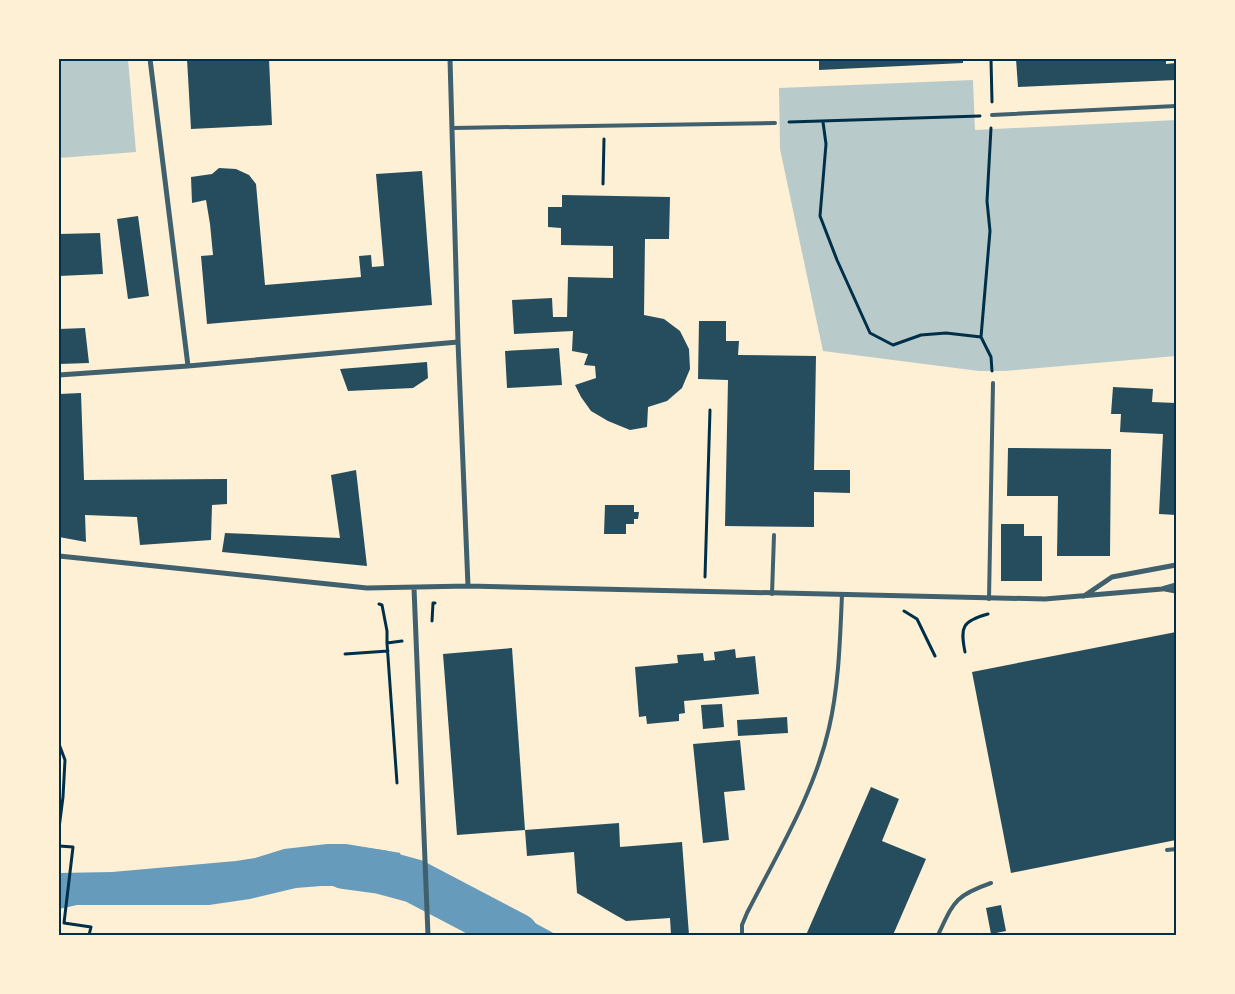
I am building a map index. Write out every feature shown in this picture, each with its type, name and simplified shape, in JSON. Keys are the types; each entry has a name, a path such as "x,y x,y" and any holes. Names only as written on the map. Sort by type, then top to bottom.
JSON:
{"street":[{"path":"150,59 188,366"},
{"path":"450,59 458,342 468,586"},
{"path":"59,375 188,366 458,342"},
{"path":"59,556 367,588 468,586 1045,599 1162,589 1176,585"},
{"path":"1082,597 1112,577 1176,564"},
{"path":"414,588 423,853 428,935"},
{"path":"1162,589 1176,591"}],"lane":[{"path":"992,115 1176,106"},
{"path":"453,128 776,122"},
{"path":"990,599 993,383"},
{"path":"772,594 774,536"},
{"path":"742,935 744,919 807,794 822,754 831,720 836,689 842,595"},
{"path":"1167,850 1176,849"},
{"path":"938,935 950,910 962,895 991,883"}],"path":[{"path":"991,59 992,115 987,201 990,232 981,337 990,357 993,383"},
{"path":"776,122 823,122 992,115"},
{"path":"823,122 826,144 820,216 870,334 893,345 921,334 946,333 981,337"},
{"path":"603,184 604,126"},
{"path":"705,592 710,410"},
{"path":"387,643 397,783"},
{"path":"346,654 388,651"},
{"path":"59,744 65,760 64,797 59,828"},
{"path":"59,846 73,847 64,923 91,927 89,935"}],"shaded area":[{"path":"59,59 128,59 136,152 59,158"},
{"path":"973,80 975,130 1176,120 1176,356 1005,371 979,371 823,351 780,149 779,88"}],"water":[{"path":"327,844 346,844 401,853 403,898 337,886 321,886 296,888 250,899 209,905 77,905 59,909 59,873 112,872 236,861 255,858 284,849"},
{"path":"438,870 557,935 474,935 440,918"}],"pier":[{"path":"400,851 403,853 406,897 404,900"},
{"path":"437,867 440,918 437,917 435,870"}],"building":[{"path":"187,59 269,59 272,125 191,129"},
{"path":"819,59 963,59 963,63 819,70"},
{"path":"1016,59 1166,59 1166,64 1176,63 1176,80 1018,87"},
{"path":"219,168 236,169 249,175 256,184 265,285 361,277 359,256 371,255 372,267 384,266 376,174 422,171 432,305 207,324 201,256 213,255 210,224 206,200 192,203 191,177 212,174"},
{"path":"562,195 670,197 669,239 645,239 644,315 664,319 680,331 689,349 690,369 682,388 667,401 648,407 647,427 630,430 608,421 591,411 575,385 596,378 595,366 584,365 588,354 572,351 573,331 514,334 512,300 552,298 553,317 567,317 568,277 613,278 613,246 561,245 561,228 548,227 548,207 562,207"},
{"path":"138,216 149,296 128,299 117,219"},
{"path":"100,233 103,274 59,276 59,234"},
{"path":"699,321 726,321 726,341 739,341 738,355 816,356 814,470 850,470 850,493 814,492 814,527 725,526 728,380 698,379"},
{"path":"85,328 89,363 59,364 59,329"},
{"path":"559,348 562,385 507,388 505,351"},
{"path":"427,362 428,378 413,388 348,391 340,369"},
{"path":"1113,387 1153,389 1152,402 1176,403 1176,515 1159,514 1163,434 1120,432 1121,414 1111,414"},
{"path":"81,393 84,480 227,479 227,504 212,505 211,540 140,545 137,517 85,515 86,542 59,537 59,394"},
{"path":"1008,448 1111,449 1110,556 1057,556 1058,496 1007,496"},
{"path":"356,470 367,566 222,552 225,533 340,538 331,475"},
{"path":"605,505 634,505 634,512 639,512 638,519 634,519 634,524 626,524 626,534 604,534"},
{"path":"1001,524 1024,524 1024,536 1042,536 1042,581 1001,581"},
{"path":"1176,632 1176,840 1011,873 972,672"},
{"path":"512,648 525,830 457,835 443,654"},
{"path":"735,649 736,658 755,656 759,694 684,701 685,713 679,714 679,721 647,724 646,716 639,717 635,667 678,663 677,655 703,653 704,661 715,660 714,652"},
{"path":"722,704 724,727 703,729 701,705"},
{"path":"787,717 788,733 738,736 737,720"},
{"path":"740,740 745,790 724,792 729,840 703,843 693,744"},
{"path":"871,787 899,799 882,841 926,859 893,935 806,935"},
{"path":"619,823 620,847 682,842 689,935 671,935 670,918 626,921 577,893 574,852 527,856 525,830"},
{"path":"1001,905 1006,931 991,934 986,908"}],"waterway":[{"path":"344,867 381,872 414,881 517,935"}]}
